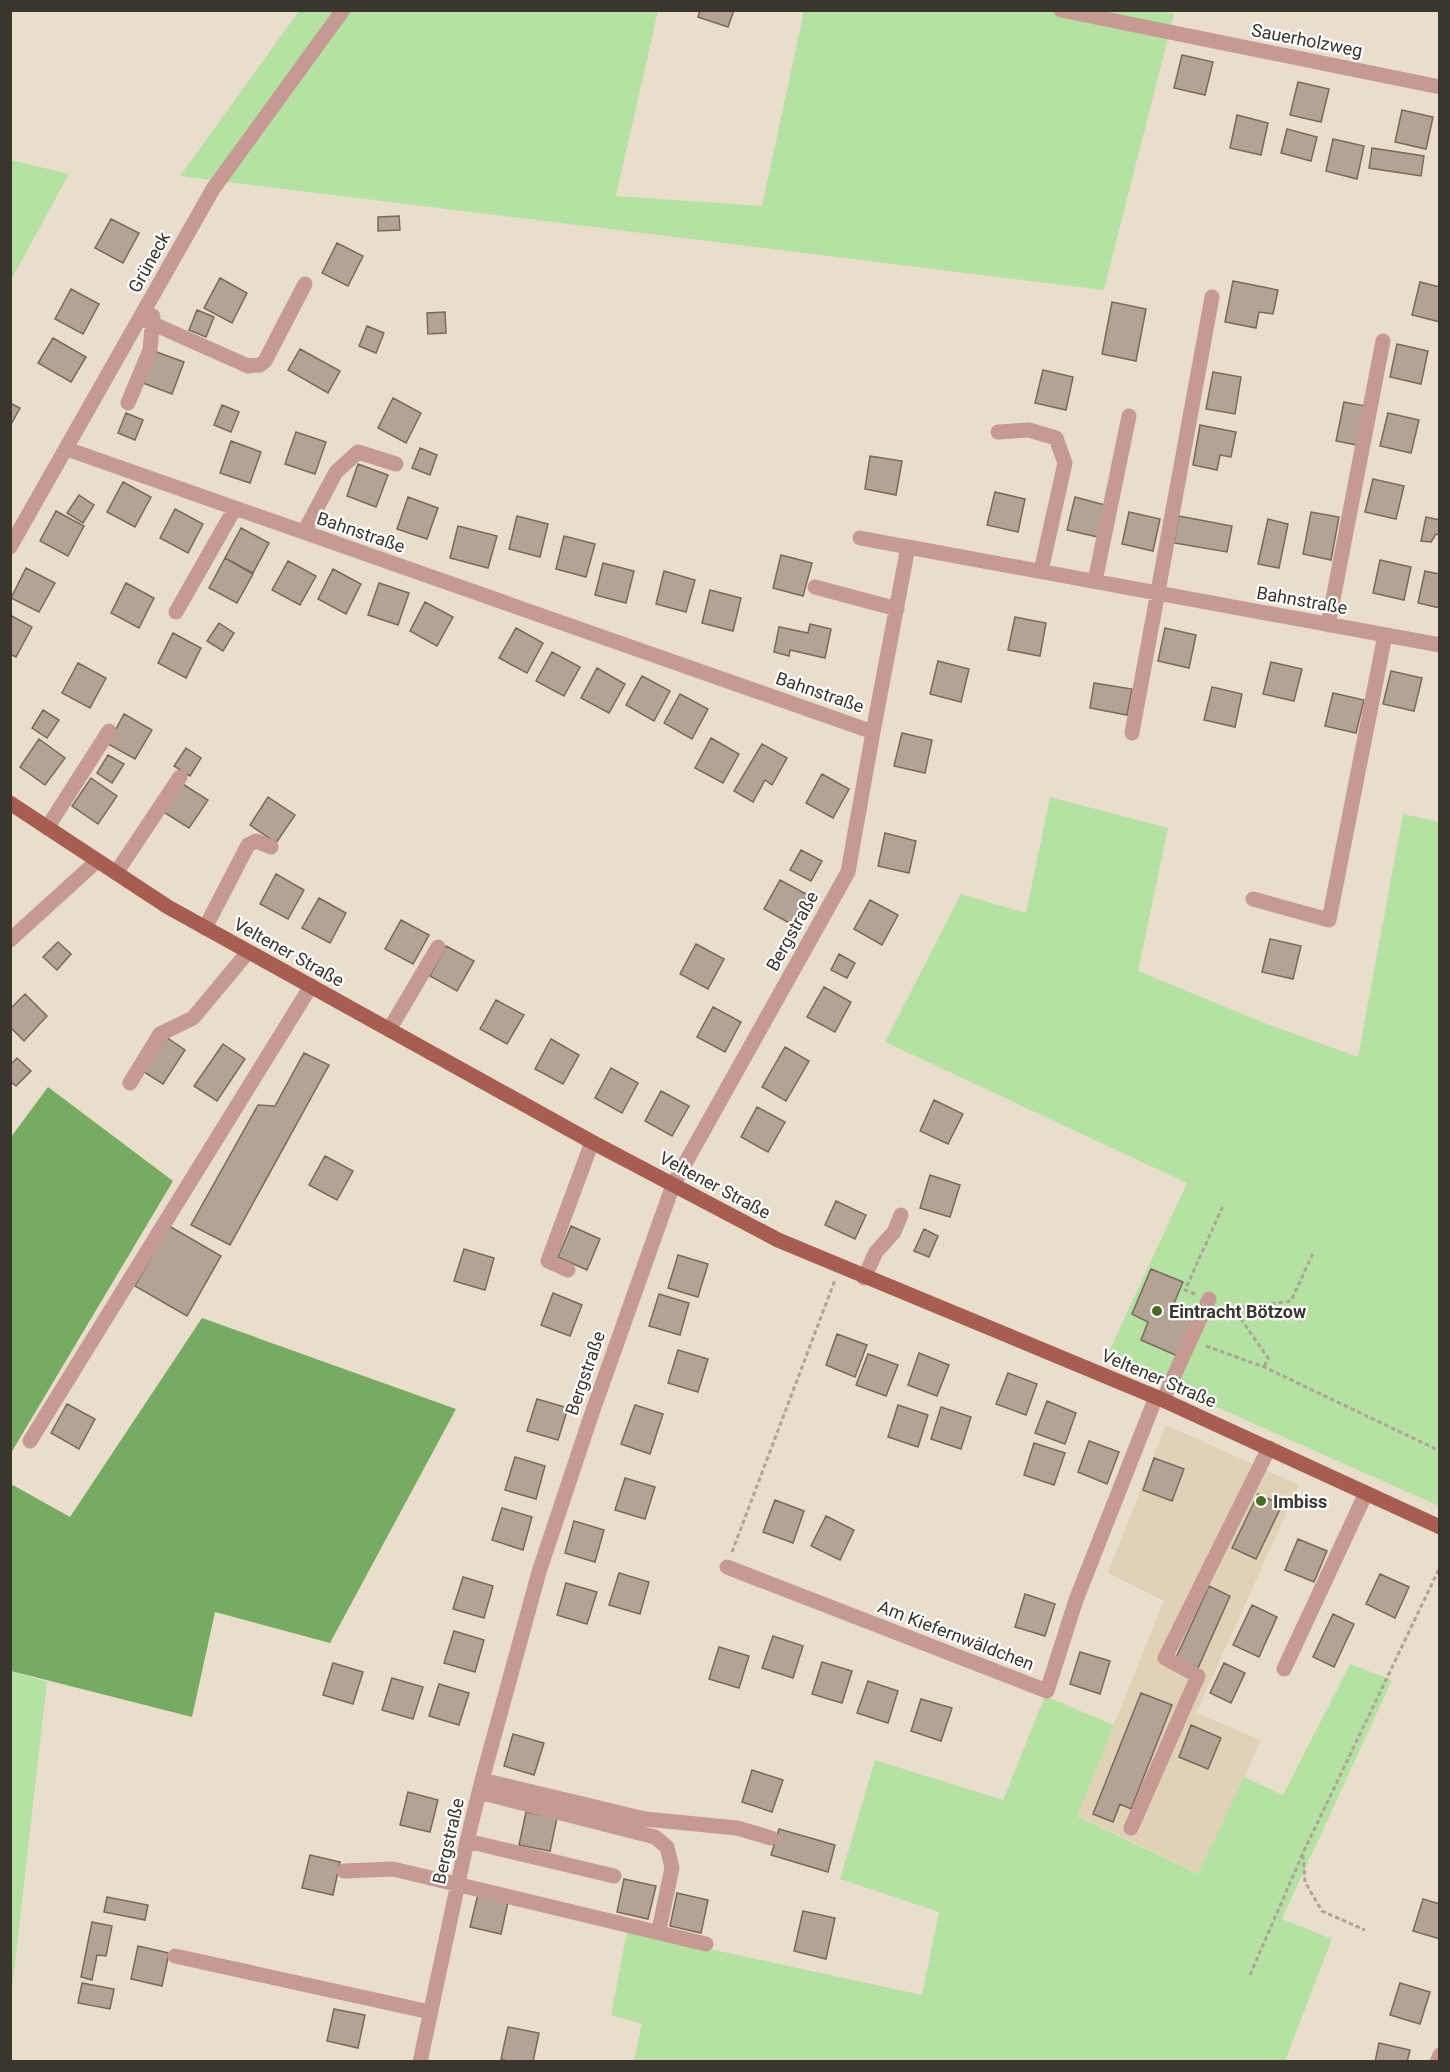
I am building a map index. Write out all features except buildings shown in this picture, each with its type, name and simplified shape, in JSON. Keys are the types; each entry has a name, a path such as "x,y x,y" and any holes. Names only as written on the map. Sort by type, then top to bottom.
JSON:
{"main road":[{"name":"Veltener Straße","path":"10,803 168,907 592,1142 778,1240 864,1278 1160,1399 1440,1527"}],"street":[{"name":"Grüneck","path":"10,547 66,449 147,320 156,289 213,189 343,10"},
{"name":"Sauerholzweg","path":"1061,10 1440,87"},
{"path":"147,320 248,366 255,366 265,361 305,284"},
{"path":"1132,733 1212,297"},
{"path":"128,403 150,350 147,320"},
{"path":"1328,625 1383,341"},
{"path":"1095,581 1129,416"},
{"path":"998,432 1029,430 1056,438 1065,463 1041,572"},
{"name":"Bahnstraße","path":"66,449 873,732 908,547 1440,645"},
{"path":"304,532 336,472 358,452 396,464"},
{"path":"176,612 235,508"},
{"path":"860,538 908,547"},
{"path":"814,587 897,609"},
{"path":"1253,899 1329,920 1384,635"},
{"path":"47,828 108,731"},
{"name":"Bergstraße","path":"420,2061 480,1786 539,1572 591,1416 673,1185 848,872 873,732"},
{"path":"116,873 180,777"},
{"path":"205,928 248,845 256,841 271,847"},
{"path":"10,940 97,861"},
{"path":"389,1029 438,947"},
{"path":"130,1083 160,1034 193,1018 248,951"},
{"path":"30,1441 311,986"},
{"path":"568,1270 548,1261 592,1142"},
{"path":"864,1278 876,1252 894,1232 901,1215"},
{"path":"1160,1399 1209,1299"},
{"name":"Am Kiefernwäldchen","path":"727,1567 1047,1691 1076,1600 1160,1399"},
{"path":"1131,1828 1198,1676 1165,1658 1269,1448"},
{"path":"1284,1669 1366,1493"},
{"path":"480,1786 645,1819 737,1828 771,1838"},
{"path":"480,1786 655,1837 668,1847 672,1868 660,1925"},
{"path":"467,1841 614,1876"},
{"path":"344,1871 393,1869 706,1944"},
{"path":"175,1956 430,2012"},
{"path":"1437,2061 1440,2055"}],"path":[{"path":"1234,1309 1291,1301 1314,1251"},
{"path":"727,1567 840,1268"},
{"path":"1190,1341 1264,1366 1440,1451"},
{"path":"1250,1976 1303,1854 1440,1567"},
{"path":"1303,1854 1305,1882 1322,1911 1365,1930"}],"shaded area":[{"path":"1166,1425 1299,1485 1196,1713 1261,1740 1199,1874 1077,1815 1164,1601 1108,1573"}],"green space":[{"path":"1161,10 1174,14 1104,290 180,176 299,11 658,11 616,196 762,206 804,11"},
{"path":"10,160 69,174 11,280"},
{"path":"1050,797 1168,828 1138,971 1262,1022 1358,1057 1403,814 1439,822 1439,1506 1106,1358 1187,1183 885,1042 961,894 1026,913"},
{"path":"48,1087 173,1181 11,1453 11,1137"},
{"path":"202,1318 456,1409 330,1643 215,1612 192,1717 11,1671 11,1484 70,1517"},
{"path":"1350,1664 1392,1680 1282,1919 1332,1939 1285,2061 634,2061 642,2024 611,2015 627,1931 922,1995 939,1912 840,1879 875,1760 1003,1800 1045,1696 1114,1725 1077,1816 1198,1874 1244,1777 1283,1795"},
{"path":"11,1671 47,1682 11,1998"}],"place":[{"name":"Eintracht Bötzow","path":"1157,1311"},
{"name":"Imbiss","path":"1261,1501"}]}
